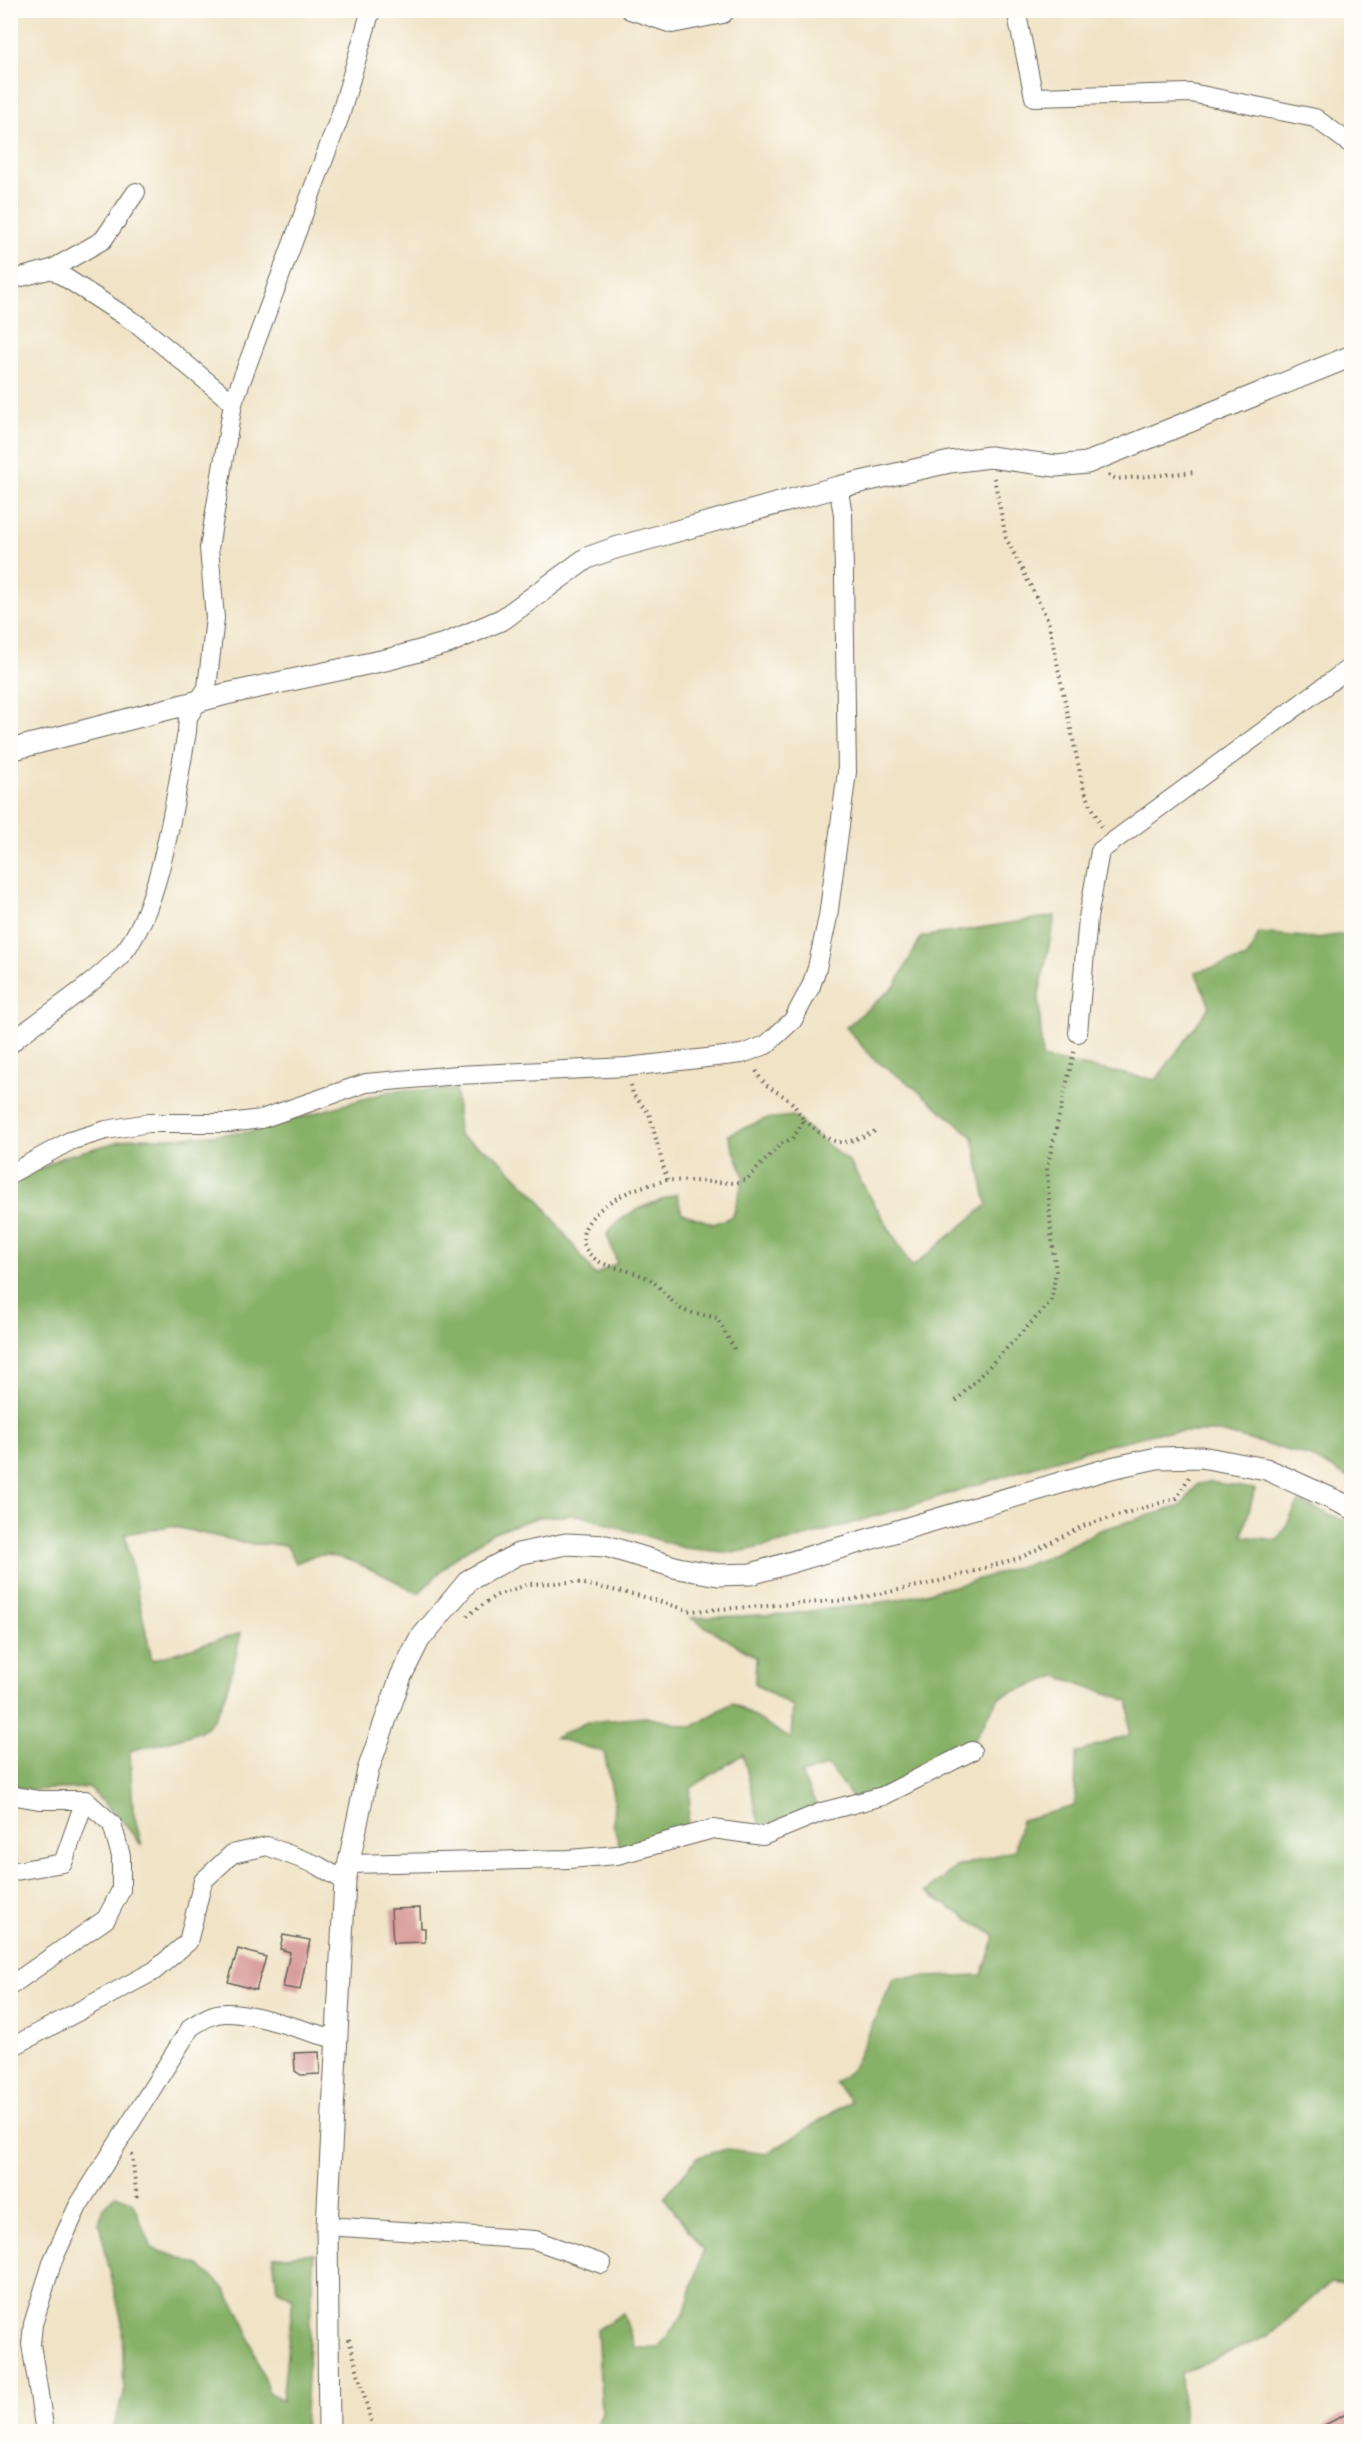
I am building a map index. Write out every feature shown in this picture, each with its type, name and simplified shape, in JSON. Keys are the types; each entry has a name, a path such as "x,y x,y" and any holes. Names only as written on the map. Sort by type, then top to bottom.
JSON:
{"street":[{"path":"10,1045 18,1036 99,976 123,952 141,925 156,885 188,732 188,717 207,688 215,618 209,548 233,403 339,116 371,10"},
{"path":"630,10 672,24 723,14 726,10"},
{"path":"1016,10 1034,97 1191,93 1315,118 1352,145"},
{"path":"10,280 52,269 103,240 136,192"},
{"path":"52,269 141,326 233,403"},
{"path":"10,750 237,691 390,659 448,643 503,619 587,558 615,548 837,487 950,462 990,457 1056,466 1087,463 1352,356"},
{"path":"10,1174 70,1142 106,1130 149,1123 229,1123 261,1119 366,1083 457,1075 627,1067 749,1052 766,1046 793,1020 811,986 817,968 828,917 847,772 843,514 837,487"},
{"path":"1078,1033 1088,918 1100,851 1352,666"},
{"path":"329,2432 327,2226 347,1872 368,1770 401,1676 419,1640 470,1580 518,1554 566,1544 606,1546 678,1568 718,1575 751,1574 1111,1468 1157,1458 1201,1458 1266,1469 1352,1508"},
{"path":"10,2048 154,1971 188,1942 203,1881 232,1854 267,1846 317,1865 347,1872 617,1856 713,1829 763,1836 822,1812 883,1796 972,1751"},
{"path":"10,1795 39,1800 84,1800 112,1824 121,1856 121,1890 106,1919 10,1986"},
{"path":"10,1872 63,1863 84,1800"},
{"path":"45,2432 31,2344 33,2324 53,2260 78,2206 191,2027 208,2016 224,2013 243,2015 336,2039"},
{"path":"327,2226 535,2240 602,2264"}],"path":[{"path":"990,457 1006,538 1048,620 1083,787 1109,844"},
{"path":"1087,463 1116,479 1195,472"},
{"path":"956,1401 1051,1302 1056,1272 1047,1168 1078,1033"},
{"path":"749,1052 759,1077 771,1090 792,1102 804,1120 822,1136 839,1142 852,1142 875,1131"},
{"path":"627,1067 633,1095 649,1113 667,1180"},
{"path":"736,1352 717,1318 681,1309 650,1280 630,1270 596,1260 583,1245 582,1233 588,1220 634,1189 667,1180 735,1183 747,1179 781,1144 793,1138 804,1120"},
{"path":"129,2123 137,2200"},
{"path":"328,2316 348,2336 374,2432"}],"green space":[{"path":"1055,916 1039,994 1042,1058 1156,1080 1210,1006 1195,972 1247,958 1259,933 1316,938 1351,933 1351,1479 1311,1457 1221,1432 1161,1432 1080,1452 791,1541 733,1553 684,1548 579,1515 539,1517 494,1532 453,1559 419,1593 371,1570 333,1556 315,1556 296,1563 286,1545 250,1544 170,1526 125,1534 152,1660 241,1633 223,1700 210,1723 202,1730 130,1751 133,1810 142,1846 123,1822 89,1788 30,1790 11,1786 10,1186 62,1157 132,1138 173,1138 250,1132 391,1091 456,1089 459,1136 495,1155 537,1197 595,1275 617,1263 607,1234 621,1219 648,1205 677,1194 682,1213 714,1224 733,1216 744,1176 728,1135 765,1119 793,1116 850,1163 912,1267 987,1205 973,1137 911,1085 872,1058 846,1027 895,986 921,937"},
{"path":"1210,1482 1255,1489 1242,1536 1278,1540 1299,1502 1351,1523 1351,2285 1331,2282 1268,2336 1181,2373 1184,2431 594,2431 602,2413 597,2330 623,2313 635,2348 658,2348 684,2314 703,2250 664,2197 698,2157 727,2149 767,2154 851,2101 835,2083 852,2069 894,1978 982,1975 995,1936 926,1892 956,1867 1015,1850 1021,1820 1075,1806 1076,1753 1129,1735 1129,1701 1057,1676 999,1697 972,1744 883,1789 853,1798 828,1766 801,1774 816,1805 760,1827 743,1754 691,1788 687,1829 619,1846 613,1823 614,1801 604,1752 555,1738 587,1722 646,1717 692,1727 732,1703 791,1739 793,1707 755,1684 756,1657 691,1618 789,1614 897,1600 966,1583 1043,1559 1100,1530 1181,1506 1198,1484"},
{"path":"115,2195 132,2201 152,2248 199,2265 224,2288 241,2315 269,2393 282,2401 293,2298 277,2289 273,2257 314,2253 304,2431 112,2431 124,2395 122,2323 99,2223 104,2207"}],"building":[{"path":"420,1908 421,1928 425,1928 425,1942 393,1943 391,1909"},
{"path":"283,1935 310,1940 300,1990 283,1987 290,1952 280,1949"},
{"path":"238,1949 266,1957 256,1990 228,1982"},
{"path":"319,2052 320,2074 301,2075 295,2071 294,2053"},
{"path":"1352,2411 1352,2432 1311,2432"}]}
